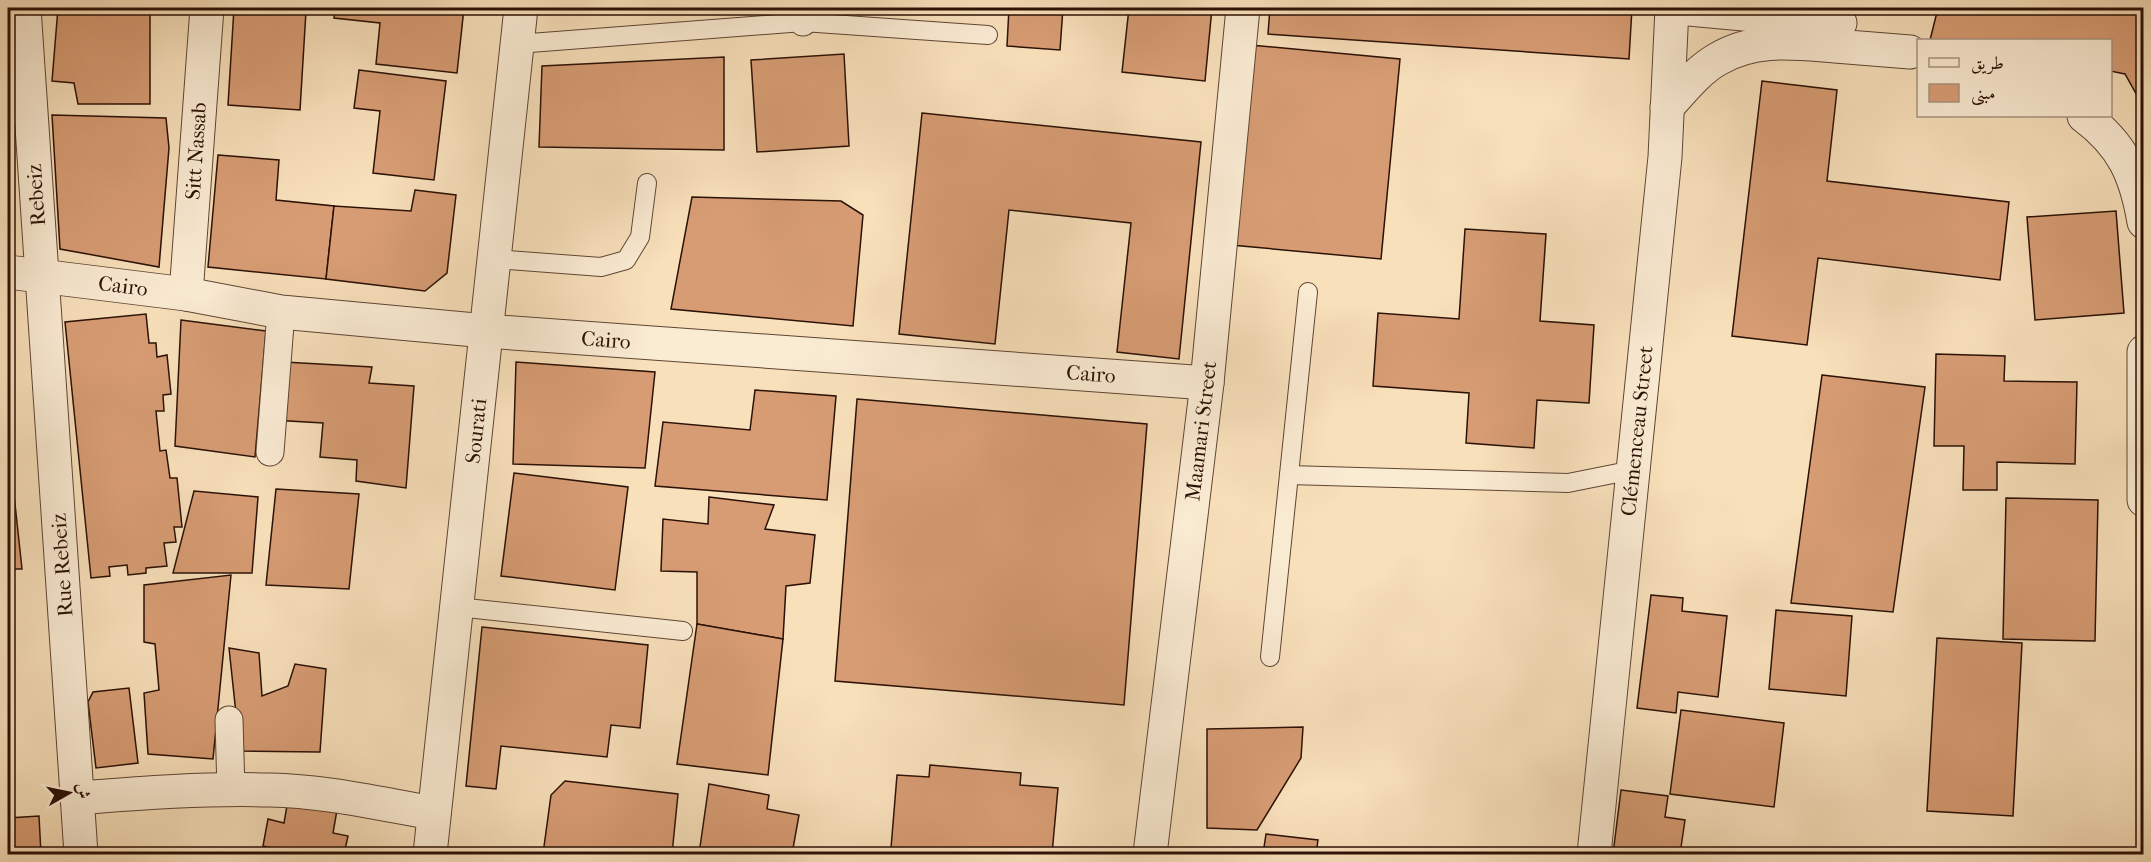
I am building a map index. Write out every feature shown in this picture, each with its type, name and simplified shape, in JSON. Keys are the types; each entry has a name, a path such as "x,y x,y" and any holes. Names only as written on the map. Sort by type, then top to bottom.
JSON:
{"street":[{"name":"Rebeiz","path":"24,8 42,276"},
{"name":"Sitt Nassab","path":"186,294 207,8"},
{"name":"Sourati","path":"430,855 521,8"},
{"name":"Maamari Street","path":"1150,855 1207,383 1242,8"},
{"name":"Clémenceau Street","path":"1594,855 1664,168 1672,8"},
{"path":"1678,8 1830,13 1914,53"},
{"path":"1667,107 1698,74 1717,59 1738,49 1761,43 1785,42 1914,53"},
{"path":"2085,117 2098,126 2116,145 2130,168 2144,222"},
{"name":"Cairo","path":"8,272 186,294 281,312 486,331 1207,383"},
{"name":"Rue Rebeiz","path":"42,276 81,855"},
{"path":"270,452 281,312"},
{"path":"2144,352 2144,500"},
{"path":"229,720 231,791"},
{"path":"78,798 166,792 270,790 310,792 434,813"}],"lane":[{"path":"518,44 802,15 988,34"},
{"path":"495,259 601,267 626,260 640,237 647,183"},
{"path":"1270,657 1308,292"},
{"path":"1289,475 1568,483 1633,470"},
{"path":"457,607 683,631"}],"building":[{"path":"58,8 150,8 150,104 78,104 74,83 52,81"},
{"path":"234,8 306,11 300,110 228,105"},
{"path":"335,8 464,8 457,73 376,64 380,23 334,18"},
{"path":"1009,8 1063,8 1060,50 1007,46"},
{"path":"1129,8 1212,8 1205,81 1122,72"},
{"path":"1270,8 1632,8 1629,59 1268,34"},
{"path":"1938,8 2144,8 2144,128 2139,99 2125,74 2112,71 2112,39 1930,39"},
{"path":"1250,45 1400,59 1381,259 1231,245"},
{"path":"844,54 849,146 757,152 751,60"},
{"path":"724,57 724,150 539,147 542,66"},
{"path":"359,70 446,81 434,180 373,173 380,111 354,108"},
{"path":"1762,81 1837,90 1827,181 2009,202 2000,280 1818,258 1807,345 1732,336"},
{"path":"922,113 1201,142 1179,359 1117,352 1131,223 1009,210 995,344 899,334"},
{"path":"52,115 166,118 169,148 159,267 60,249"},
{"path":"218,155 279,160 276,200 334,206 326,279 208,267"},
{"path":"415,190 456,195 447,273 425,291 326,279 334,206 411,211"},
{"path":"692,197 841,201 863,215 853,326 671,309"},
{"path":"2116,211 2124,313 2035,320 2027,217"},
{"path":"1465,229 1546,234 1540,321 1594,325 1589,403 1537,400 1534,448 1466,443 1469,393 1373,386 1378,313 1459,319"},
{"path":"146,314 149,343 156,343 157,357 167,355 171,394 163,395 164,411 156,411 160,451 166,450 170,478 177,478 182,527 174,527 176,542 164,543 167,566 146,568 146,573 128,575 127,565 109,567 110,576 91,578 65,322"},
{"path":"181,320 266,331 255,457 175,446"},
{"path":"1936,354 2005,356 2004,381 2077,382 2075,464 1997,462 1997,490 1963,490 1964,446 1934,446"},
{"path":"284,362 372,367 369,383 414,386 406,488 356,481 357,460 320,457 323,423 272,420"},
{"path":"516,362 655,372 645,468 513,464"},
{"path":"1822,375 1925,387 1893,612 1791,603"},
{"path":"755,390 836,396 827,500 655,486 663,422 750,430"},
{"path":"857,399 1147,424 1124,705 835,681"},
{"path":"514,473 628,487 615,590 501,576"},
{"path":"12,476 22,569 8,569 8,477"},
{"path":"276,489 359,494 349,589 266,585"},
{"path":"194,491 258,497 252,573 173,573"},
{"path":"709,497 774,505 765,529 815,535 810,583 786,586 783,639 697,624 697,572 661,571 663,519 708,524"},
{"path":"2006,498 2098,500 2095,641 2003,639"},
{"path":"231,575 213,759 148,754 144,693 159,690 155,644 144,642 144,585"},
{"path":"1651,595 1683,598 1682,611 1727,616 1718,697 1678,692 1676,713 1637,708"},
{"path":"1776,610 1852,616 1846,696 1769,689"},
{"path":"697,624 783,639 768,775 677,764"},
{"path":"482,627 648,645 640,728 611,725 607,757 501,746 496,789 466,786"},
{"path":"1937,638 2022,643 2013,816 1927,811"},
{"path":"229,648 259,653 262,696 288,686 295,664 326,669 320,752 240,751"},
{"path":"129,688 138,763 96,768 88,702 93,692"},
{"path":"1681,710 1784,723 1774,807 1670,794"},
{"path":"1303,727 1301,758 1257,830 1207,828 1207,729"},
{"path":"930,765 1021,773 1020,785 1058,788 1052,854 924,854 925,851 891,848 897,775 929,777"},
{"path":"565,781 678,794 672,854 543,854 551,795"},
{"path":"709,784 769,795 767,809 799,815 792,854 699,854"},
{"path":"1621,790 1668,796 1665,817 1685,820 1680,854 1613,854"},
{"path":"288,800 337,810 333,833 348,836 344,854 276,854 277,849 263,846 268,819 284,823"},
{"path":"39,816 41,854 8,854 8,818"},
{"path":"1266,834 1318,840 1316,854 1263,854"},
{"path":"1984,851 2096,853 2096,854 1983,854"}]}
